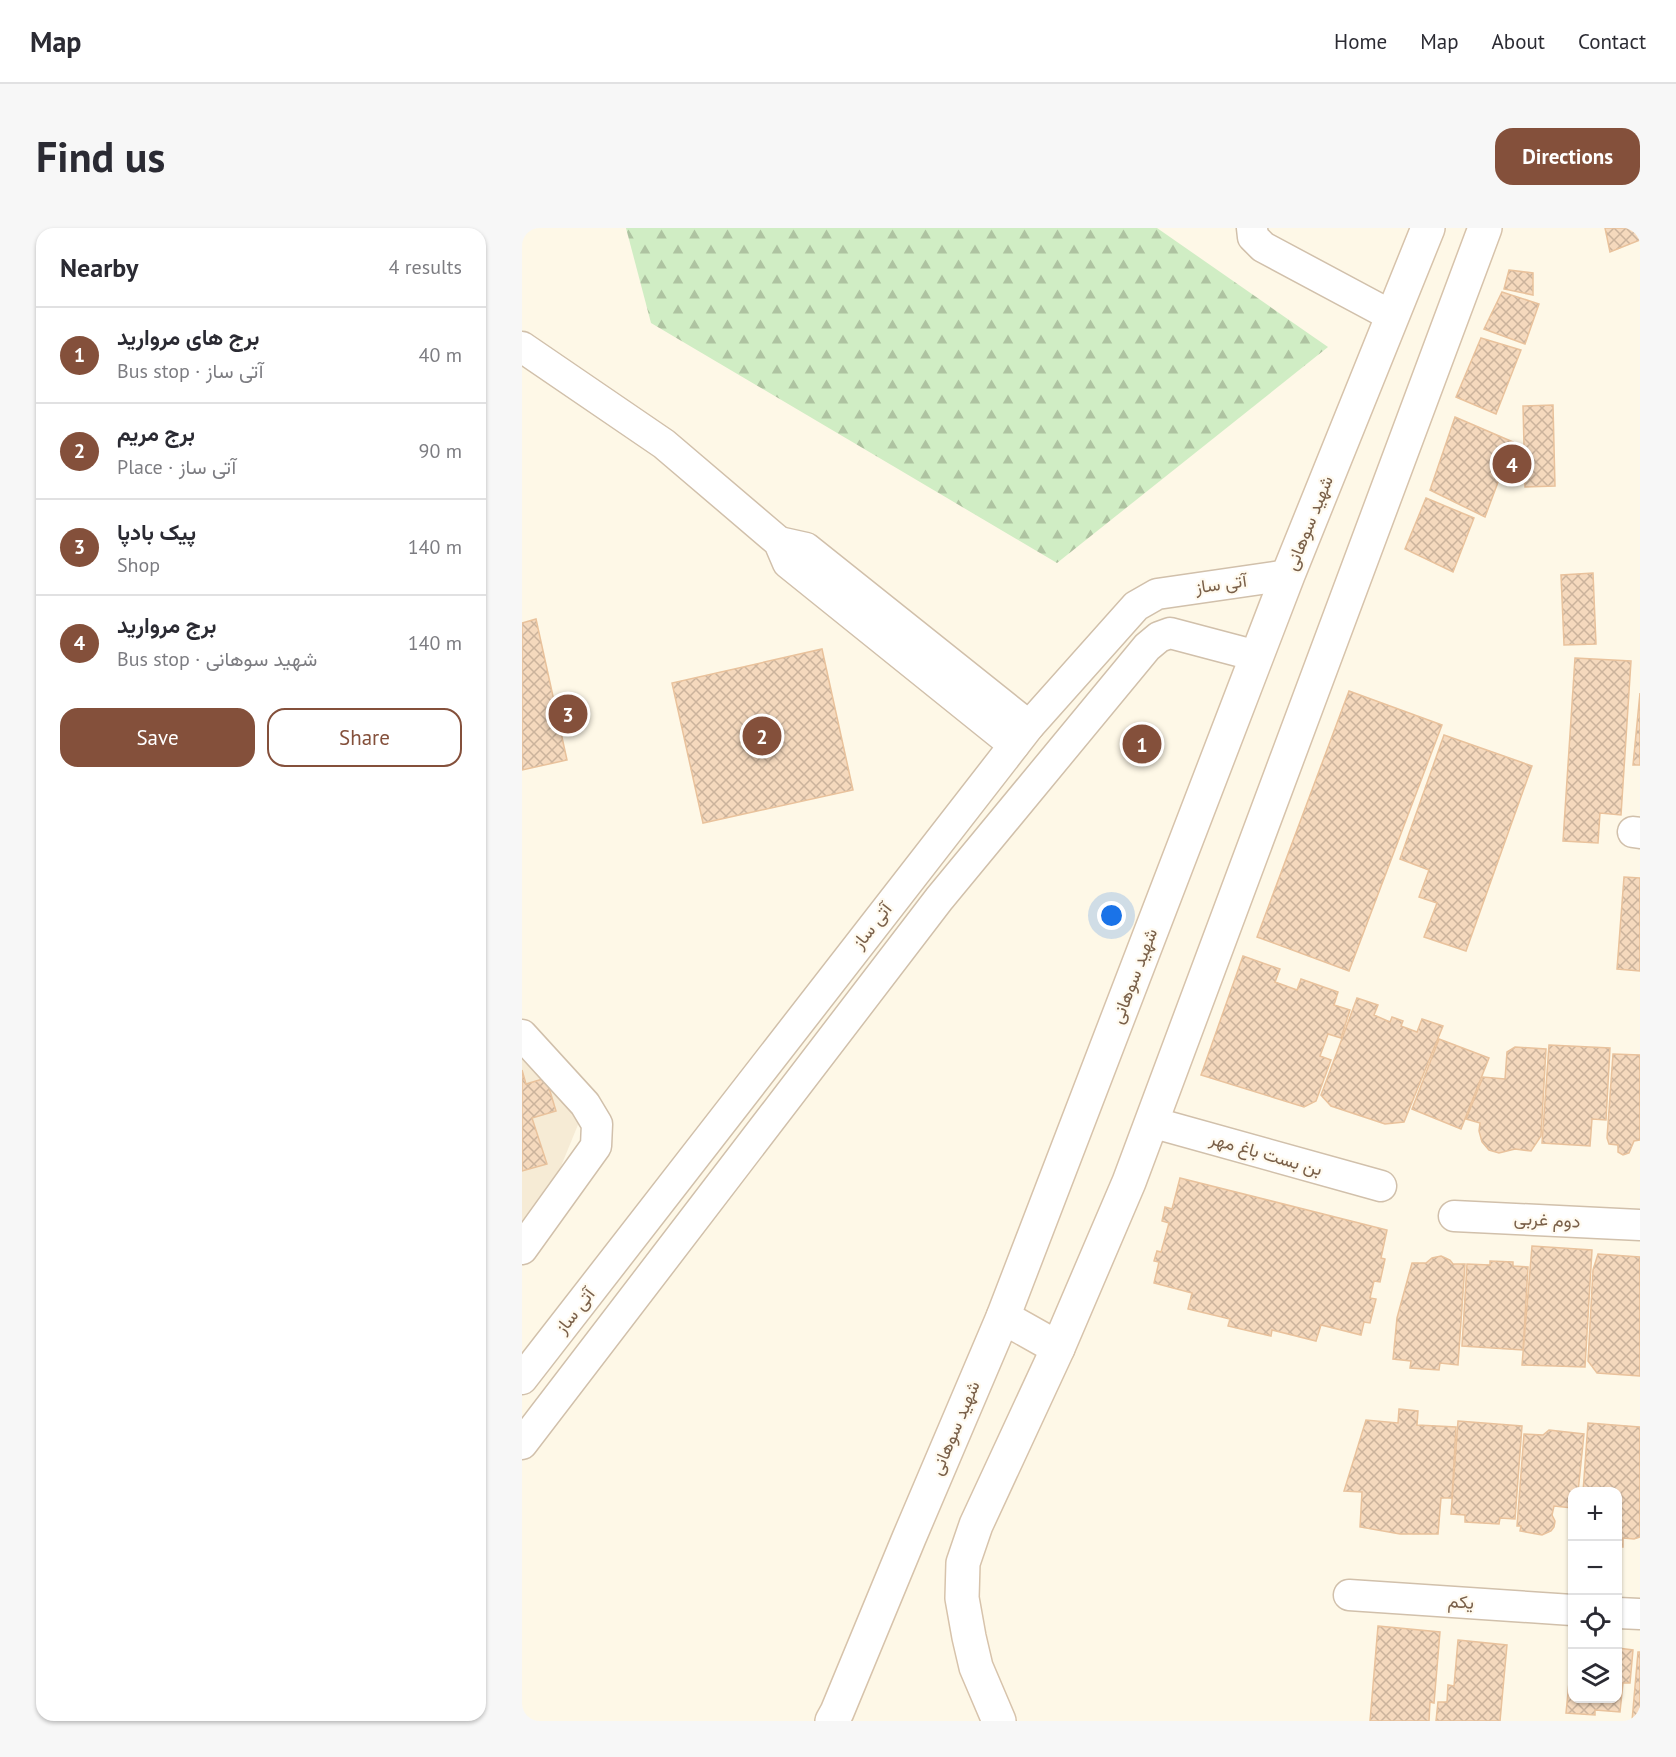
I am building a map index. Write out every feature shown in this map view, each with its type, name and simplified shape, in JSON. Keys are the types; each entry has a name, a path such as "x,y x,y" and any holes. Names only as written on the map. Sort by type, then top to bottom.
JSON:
{"main road":[{"name":"شهید سوهانی","path":"832,1721 1003,1317 1288,575 1428,228"},
{"path":"999,1721 976,1667 969,1637 962,1598 963,1563 976,1525 1058,1348 1129,1182 1485,228"},
{"path":"1003,1317 1058,1348"}],"street":[{"path":"1252,228 1254,237 1263,247 1392,316"},
{"path":"522,347 664,444 779,542 806,548 1022,736"},
{"name":"آتی ساز","path":"522,1379 1022,736 1136,606 1157,594 1288,575"},
{"name":"آتی ساز","path":"522,1444 939,899 1147,647 1159,637 1170,633 1257,656"},
{"path":"911,876 939,899"},
{"path":"522,1035 585,1104 597,1124 596,1146 522,1249"},
{"name":"بن بست باغ مهر","path":"1151,1122 1381,1186"},
{"name":"دوم غربی","path":"1454,1216 1640,1225"},
{"name":"یکم","path":"1349,1595 1568,1610"},
{"path":"1622,1613 1640,1614"}],"shaded area":[{"path":"522,1053 582,1115 557,1176 522,1222"}],"green space":[{"path":"626,228 1157,228 1328,347 1057,563 651,323"}],"building":[{"path":"1605,228 1640,228 1640,240 1610,252"},
{"path":"1509,270 1533,273 1533,295 1504,289"},
{"path":"1502,292 1539,304 1525,344 1484,329"},
{"path":"1481,338 1521,350 1496,414 1456,397"},
{"path":"1553,405 1555,486 1525,487 1523,406"},
{"path":"1455,417 1513,442 1485,517 1430,490"},
{"path":"1426,498 1474,518 1453,572 1405,549"},
{"path":"1593,573 1596,644 1564,645 1561,575"},
{"path":"536,619 567,760 522,770 522,623"},
{"path":"822,649 853,790 703,823 672,683"},
{"path":"1575,658 1631,661 1621,815 1600,813 1598,843 1563,841"},
{"path":"1349,691 1442,725 1349,971 1257,937"},
{"path":"1640,693 1640,765 1633,765"},
{"path":"1444,735 1532,766 1466,951 1424,937 1437,903 1419,897 1429,870 1400,859"},
{"path":"1624,877 1640,878 1640,971 1617,969"},
{"path":"1243,956 1280,969 1275,982 1297,990 1301,979 1338,992 1334,1005 1350,1010 1341,1038 1328,1034 1320,1056 1331,1060 1316,1101 1304,1107 1201,1075"},
{"path":"1357,998 1378,1005 1374,1015 1390,1022 1392,1017 1403,1021 1401,1026 1417,1032 1422,1019 1443,1026 1404,1122 1385,1124 1331,1106 1321,1095"},
{"path":"1439,1039 1489,1058 1461,1129 1412,1109"},
{"path":"1549,1045 1610,1048 1606,1120 1592,1119 1590,1146 1542,1143"},
{"path":"1515,1047 1546,1049 1541,1136 1531,1151 1515,1149 1499,1153 1489,1150 1482,1142 1479,1131 1480,1123 1466,1119 1483,1077 1505,1079 1507,1052"},
{"path":"1613,1054 1640,1055 1640,1140 1634,1141 1629,1153 1623,1155 1618,1152 1618,1145 1609,1144 1607,1138"},
{"path":"522,1070 526,1084 546,1078 556,1111 532,1118 547,1164 522,1171"},
{"path":"1180,1178 1387,1230 1381,1258 1385,1259 1380,1282 1374,1281 1370,1298 1376,1299 1370,1323 1364,1322 1361,1335 1321,1325 1316,1341 1272,1330 1271,1336 1228,1326 1230,1319 1188,1309 1192,1293 1154,1283 1159,1262 1154,1261 1157,1251 1161,1252 1169,1223 1162,1221 1165,1207 1172,1209"},
{"path":"1532,1246 1592,1250 1585,1367 1522,1365"},
{"path":"1598,1254 1640,1257 1640,1376 1597,1373 1588,1361 1593,1270"},
{"path":"1441,1256 1453,1264 1465,1264 1458,1365 1440,1363 1439,1370 1410,1368 1411,1361 1393,1359 1397,1318 1412,1263 1426,1263 1432,1258"},
{"path":"1490,1261 1513,1262 1513,1266 1528,1267 1523,1350 1462,1346 1467,1264 1490,1265"},
{"path":"1399,1409 1418,1411 1417,1425 1456,1427 1452,1498 1441,1498 1438,1534 1400,1534 1360,1527 1362,1492 1344,1491 1366,1420 1398,1423"},
{"path":"1458,1421 1522,1426 1515,1519 1500,1518 1499,1524 1465,1522 1465,1515 1451,1514"},
{"path":"1588,1423 1640,1427 1640,1537 1623,1538 1622,1547 1622,1487 1583,1487"},
{"path":"1549,1430 1584,1434 1579,1487 1568,1487 1568,1508 1554,1506 1552,1515 1555,1521 1554,1527 1542,1535 1520,1531 1521,1526 1517,1526 1524,1434 1543,1435"},
{"path":"1378,1626 1440,1632 1434,1703 1430,1702 1429,1721 1370,1721"},
{"path":"1458,1640 1507,1645 1500,1721 1436,1721 1438,1702 1447,1702 1448,1685 1454,1686"},
{"path":"1622,1649 1633,1650 1630,1683 1623,1683 1622,1693"},
{"path":"1638,1652 1640,1652 1640,1721 1632,1721"},
{"path":"1568,1692 1568,1703 1621,1703 1620,1712 1595,1710 1595,1715 1566,1713"}],"place":[{"name":"برج مروارید","path":"1512,464"},
{"name":"پیک بادپا","path":"568,714"},
{"name":"برج مریم","path":"762,736"},
{"name":"برج های مروارید","path":"1142,744"}]}
